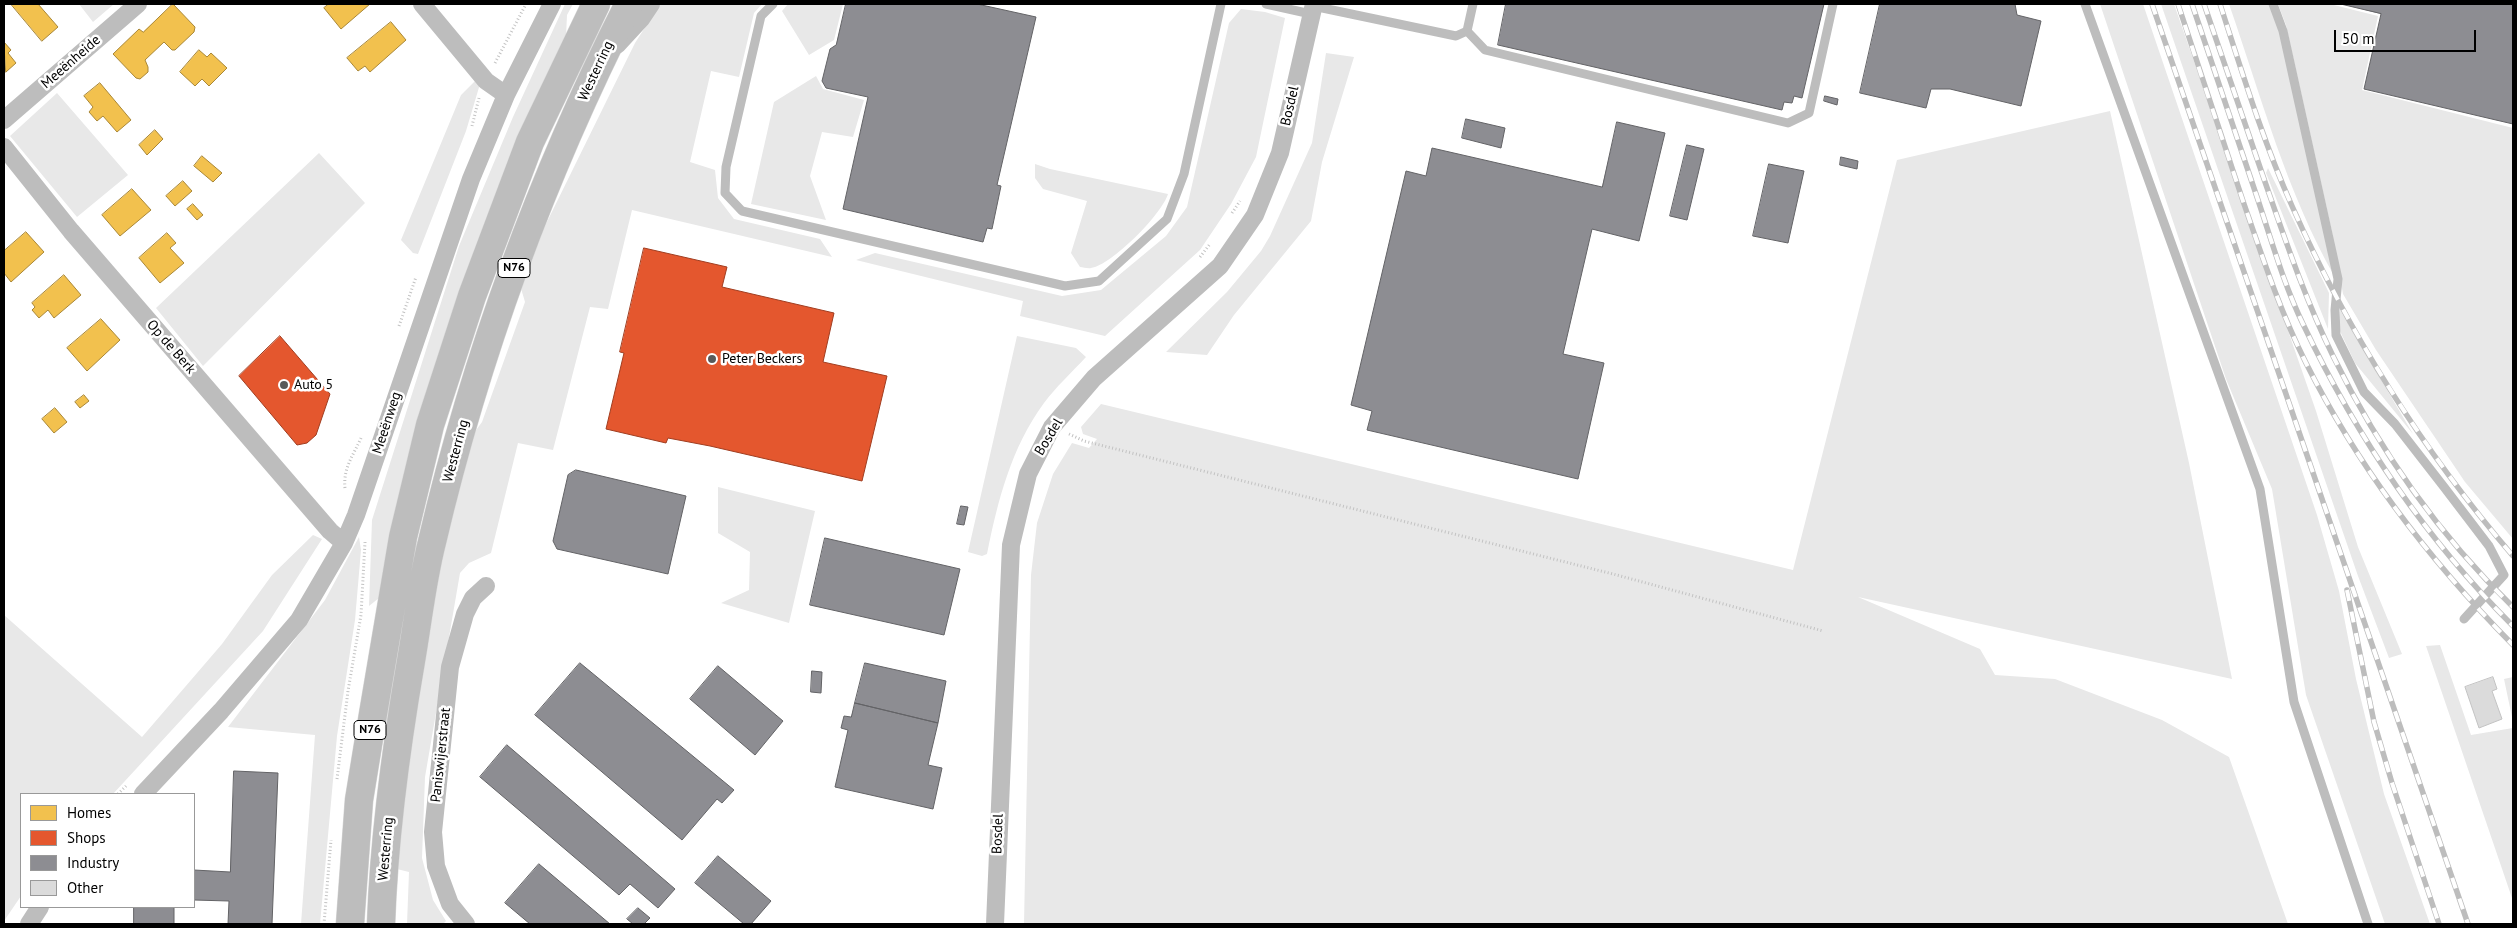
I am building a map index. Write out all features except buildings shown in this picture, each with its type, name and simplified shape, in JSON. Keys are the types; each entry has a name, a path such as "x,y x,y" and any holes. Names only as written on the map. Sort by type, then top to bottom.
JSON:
{"highway":[{"name":"Westerring","path":"350,924 360,800 373,714 404,537 430,425 472,296 530,142 596,4"},
{"name":"Westerring","path":"381,924 390,806 402,714 431,544 462,427 499,307 556,157 597,66 629,4"}],"street":[{"name":"Meeënheide","path":"4,120 138,4"},
{"path":"422,4 486,81 506,95"},
{"name":"Meeënweg","path":"144,793 221,710 299,620 344,543 359,505 471,179 506,95 552,4"},
{"path":"597,66 641,19 651,4"},
{"name":"Bosdel","path":"994,924 1011,545 1028,474 1052,426 1094,378 1220,266 1255,215 1280,153 1313,8"},
{"name":"Op de Berk","path":"4,147 71,231 330,532 344,543"},
{"name":"Paniswijerstraat","path":"466,924 450,904 436,866 433,832 450,667 465,614 473,598 486,586"},
{"path":"29,924 39,908"}],"lane":[{"path":"773,4 761,16 726,167 725,193 742,211 1065,286 1098,281 1167,219 1184,174 1221,4"},
{"path":"1266,4 1313,8 1456,36 1467,31"},
{"path":"1467,31 1473,4"},
{"path":"1467,31 1485,50 1788,123 1809,113 1833,4"},
{"path":"2085,4 2260,490 2294,702 2368,924"},
{"path":"2273,4 2284,32 2338,279 2335,310 2336,335 2364,392 2395,424 2455,501 2489,546 2504,575 2464,619"}],"path":[{"path":"486,81 526,4"},
{"path":"1229,218 1244,194"},
{"path":"1198,258 1214,239"},
{"path":"1052,426 1084,441 1613,574 1823,631"},
{"path":"1065,441 1072,430"},
{"path":"336,786 348,691 361,616 366,540 364,533"},
{"path":"119,793 126,785"},
{"path":"324,924 332,832"}],"shaded area":[{"path":"79,4 114,4 93,22"},
{"path":"565,4 573,4 567,15 566,37 379,598 369,606 372,520 459,246 513,117"},
{"path":"660,4 762,4 754,13 739,77 711,71 690,162 715,170 718,198 734,219 820,239 832,257 632,210 608,309 590,307 553,450 518,443 491,553 469,563 460,573 425,777 422,858 433,900 446,921 443,924 407,924 409,872 397,869 405,770 439,567 474,433 482,422 525,302 520,285 542,232 635,43"},
{"path":"788,4 843,4 834,40 809,55 782,11"},
{"path":"2100,4 2143,4 2317,515 2339,591 2356,679 2384,794 2430,924 2385,924 2306,695 2272,489 2226,379"},
{"path":"2161,4 2174,4 2316,411 2358,547 2402,654 2389,658 2358,576"},
{"path":"2229,4 2269,4 2279,31 2336,279 2303,213 2289,179"},
{"path":"2278,4 2330,4 2378,16 2362,90 2513,128 2513,539 2465,482 2376,350 2343,294 2332,232 2286,25"},
{"path":"1241,9 1265,12 1285,18 1256,157 1231,204 1200,250 1105,336 1020,316 1023,301 856,260 875,253 1062,296 1101,290 1166,236 1187,207 1229,23"},
{"path":"1326,53 1354,57 1322,162 1311,221 1234,315 1207,355 1166,352 1227,292 1261,251 1270,236 1312,143"},
{"path":"816,76 823,89 864,100 853,137 822,132 810,176 826,220 751,204 774,102"},
{"path":"475,81 480,84 466,131 418,254 413,253 401,240 461,95"},
{"path":"57,93 128,175 77,217 10,136"},
{"path":"2110,111 2189,463 2232,679 1858,597 1980,649 1995,675 2055,679 2162,720 2229,757 2288,924 1024,924 1031,575 1037,523 1053,474 1072,443 1089,448 1097,439 1083,434 1081,427 1101,404 1793,570 1897,160"},
{"path":"319,153 365,203 203,366 156,308"},
{"path":"1035,164 1050,169 1168,194 1164,203 1147,225 1123,249 1100,265 1090,268 1080,267 1071,253 1087,201 1043,189 1035,178"},
{"path":"2268,168 2329,293 2328,329 2266,173"},
{"path":"2340,310 2413,434 2355,363 2339,329"},
{"path":"1017,336 1076,348 1086,357 1044,403 1023,438 1014,456 1001,494 987,554 982,556 968,552"},
{"path":"718,487 815,511 789,623 721,603 749,590 750,552 718,533"},
{"path":"313,535 322,539 263,631 114,793 20,793 20,897 4,921 4,615 142,737 222,644 272,575"},
{"path":"359,537 361,550 355,620 337,736 320,924 301,924 315,735 228,727 325,600"},
{"path":"2440,645 2471,735 2513,728 2513,901 2426,646"},
{"path":"2513,677 2513,722 2504,679"}],"railway":[{"path":"2152,4 2468,924"},
{"path":"2178,4 2264,263 2306,363 2349,440 2399,513 2454,581 2513,645"},
{"path":"2192,4 2284,279 2296,309 2324,366 2370,446 2422,522 2481,593 2513,626"},
{"path":"2204,4 2304,291 2333,356 2370,424 2412,489 2460,550 2513,607"},
{"path":"2220,4 2253,106 2281,181 2314,253 2338,299 2363,345 2419,433 2480,516 2513,556"},
{"path":"2347,590 2374,722 2392,783 2439,924"}],"place":[{"name":"Peter Beckers","path":"712,359"},
{"name":"Auto 5","path":"284,385"}]}
